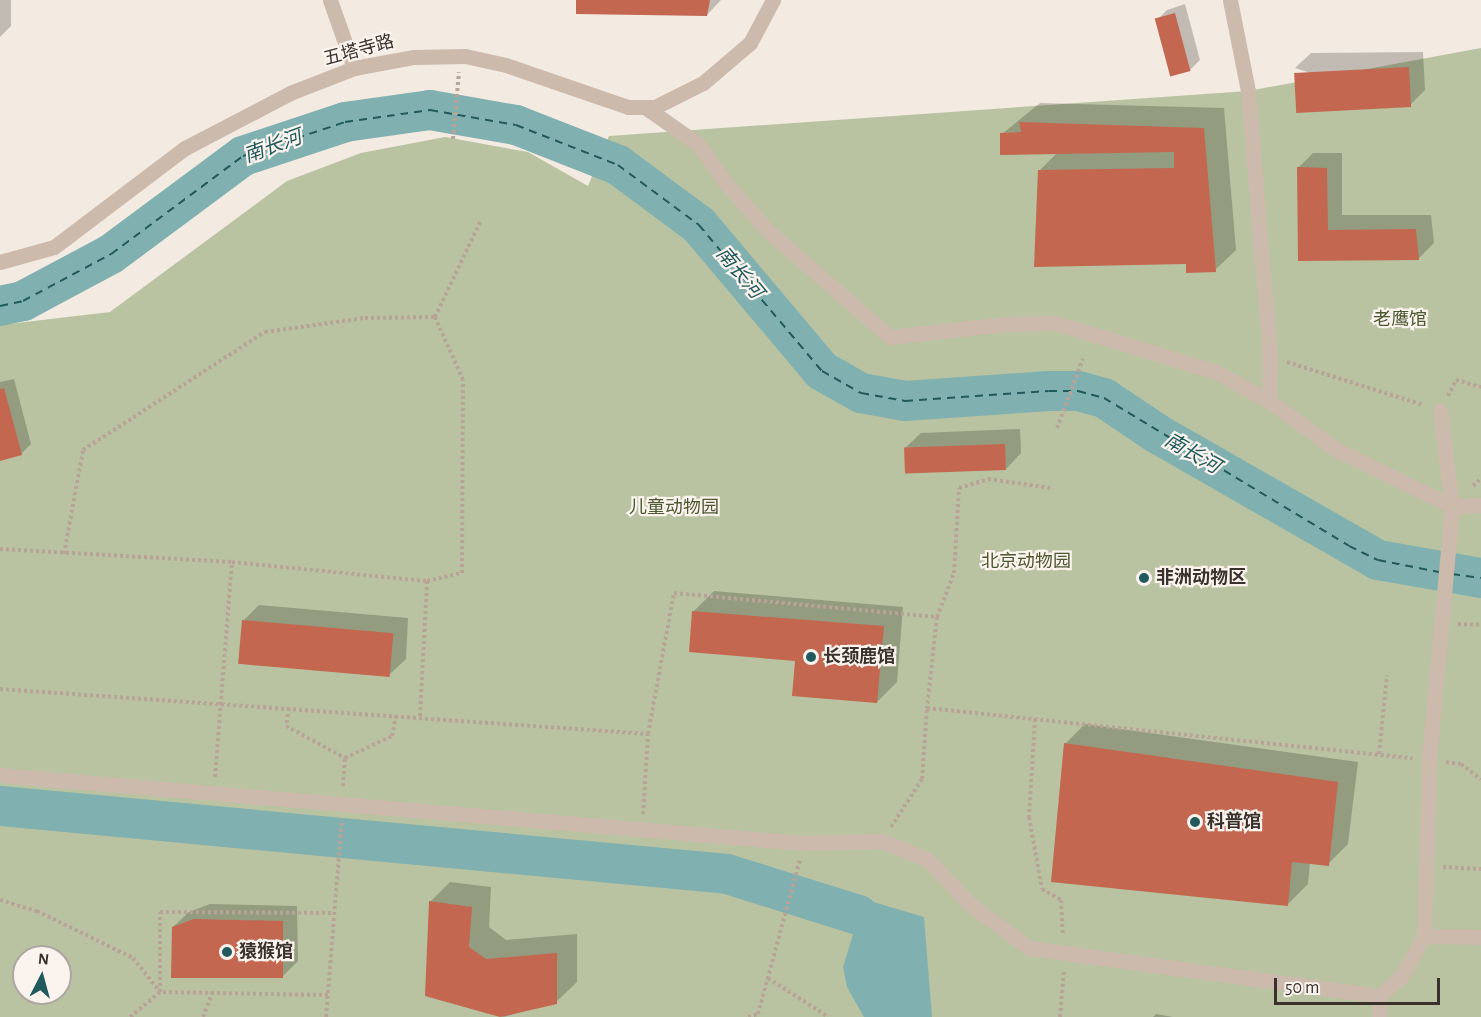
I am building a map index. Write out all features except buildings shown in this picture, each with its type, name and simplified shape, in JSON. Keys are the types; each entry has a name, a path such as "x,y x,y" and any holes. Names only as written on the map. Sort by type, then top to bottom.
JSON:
{"street":[{"path":"330,0 354,69"},
{"name":"五塔寺路","path":"0,262 54,247 185,148 290,93 354,69 414,57 460,56 506,65 628,106 655,107 703,83 750,43 773,0"},
{"path":"1230,0 1248,91 1270,357 1269,401"},
{"path":"645,107 699,145 725,182 768,231 890,337 1004,324 1056,323 1216,372 1269,401 1337,450 1452,506 1481,505"},
{"path":"0,775 214,792 343,806 643,827 802,843 882,841 928,860 972,906 1029,948 1064,962 1378,996 1401,977 1424,936 1429,759 1452,506 1440,411"},
{"path":"1424,936 1481,937"},
{"path":"1378,996 1379,1017"}],"path":[{"path":"453,138 460,56"},
{"path":"0,549 232,562 427,581 462,573 463,380 435,317 481,220"},
{"path":"64,554 83,450 160,397 265,332 365,318 435,317"},
{"path":"1270,357 1440,411 1456,380 1481,387"},
{"path":"1057,428 1083,359"},
{"path":"882,841 922,779 937,617 954,573 959,488 988,479 1050,488"},
{"path":"214,792 232,562"},
{"path":"420,716 427,581"},
{"path":"643,827 648,734 674,593 937,617"},
{"path":"1379,754 1387,675"},
{"path":"0,689 420,716 648,734"},
{"path":"289,708 286,726 345,758"},
{"path":"927,708 1429,759 1461,764 1481,779"},
{"path":"345,758 392,736 396,715"},
{"path":"1035,719 1029,817 1042,889 1060,900 1064,962 1060,1017"},
{"path":"326,1017 345,758"},
{"path":"1426,867 1481,869"},
{"path":"748,1017 758,1014 798,873"},
{"path":"0,900 37,911 133,958 160,992"},
{"path":"160,992 160,912 334,913"},
{"path":"768,978 828,1017"},
{"path":"130,1017 160,992 328,995"},
{"path":"204,1017 212,993"}],"green space":[{"name":"北京动物园","path":"1481,48 1481,1017 0,1017 0,325 110,312 287,181 361,153 445,137 528,152 588,186 609,136 1248,91"}],"water":[{"path":"870,901 924,917 932,1017 864,1017 847,987 843,967 859,915"}],"waterway":[{"name":"南长河","path":"0,306 23,301 111,254 243,156 345,122 430,110 516,125 618,165 699,225 822,371 861,393 905,401 1049,391 1078,391 1104,398 1156,433 1378,560 1481,578"},
{"path":"0,806 727,874 859,915"}],"ferry route":[{"path":"0,306 23,301 111,254 243,156 345,122 430,110 516,125 618,165 699,225 822,371 861,393 905,401 1049,391 1078,391 1104,398 1349,546 1378,560 1439,572"},
{"path":"1452,574 1481,578"}],"place":[{"name":"非洲动物区","path":"1144,578"},
{"name":"长颈鹿馆","path":"811,657"},
{"name":"科普馆","path":"1195,822"},
{"name":"猿猴馆","path":"227,952"}],"park label":[{"name":"老鹰馆","path":"1400,320"},
{"name":"儿童动物园","path":"674,508"}]}
